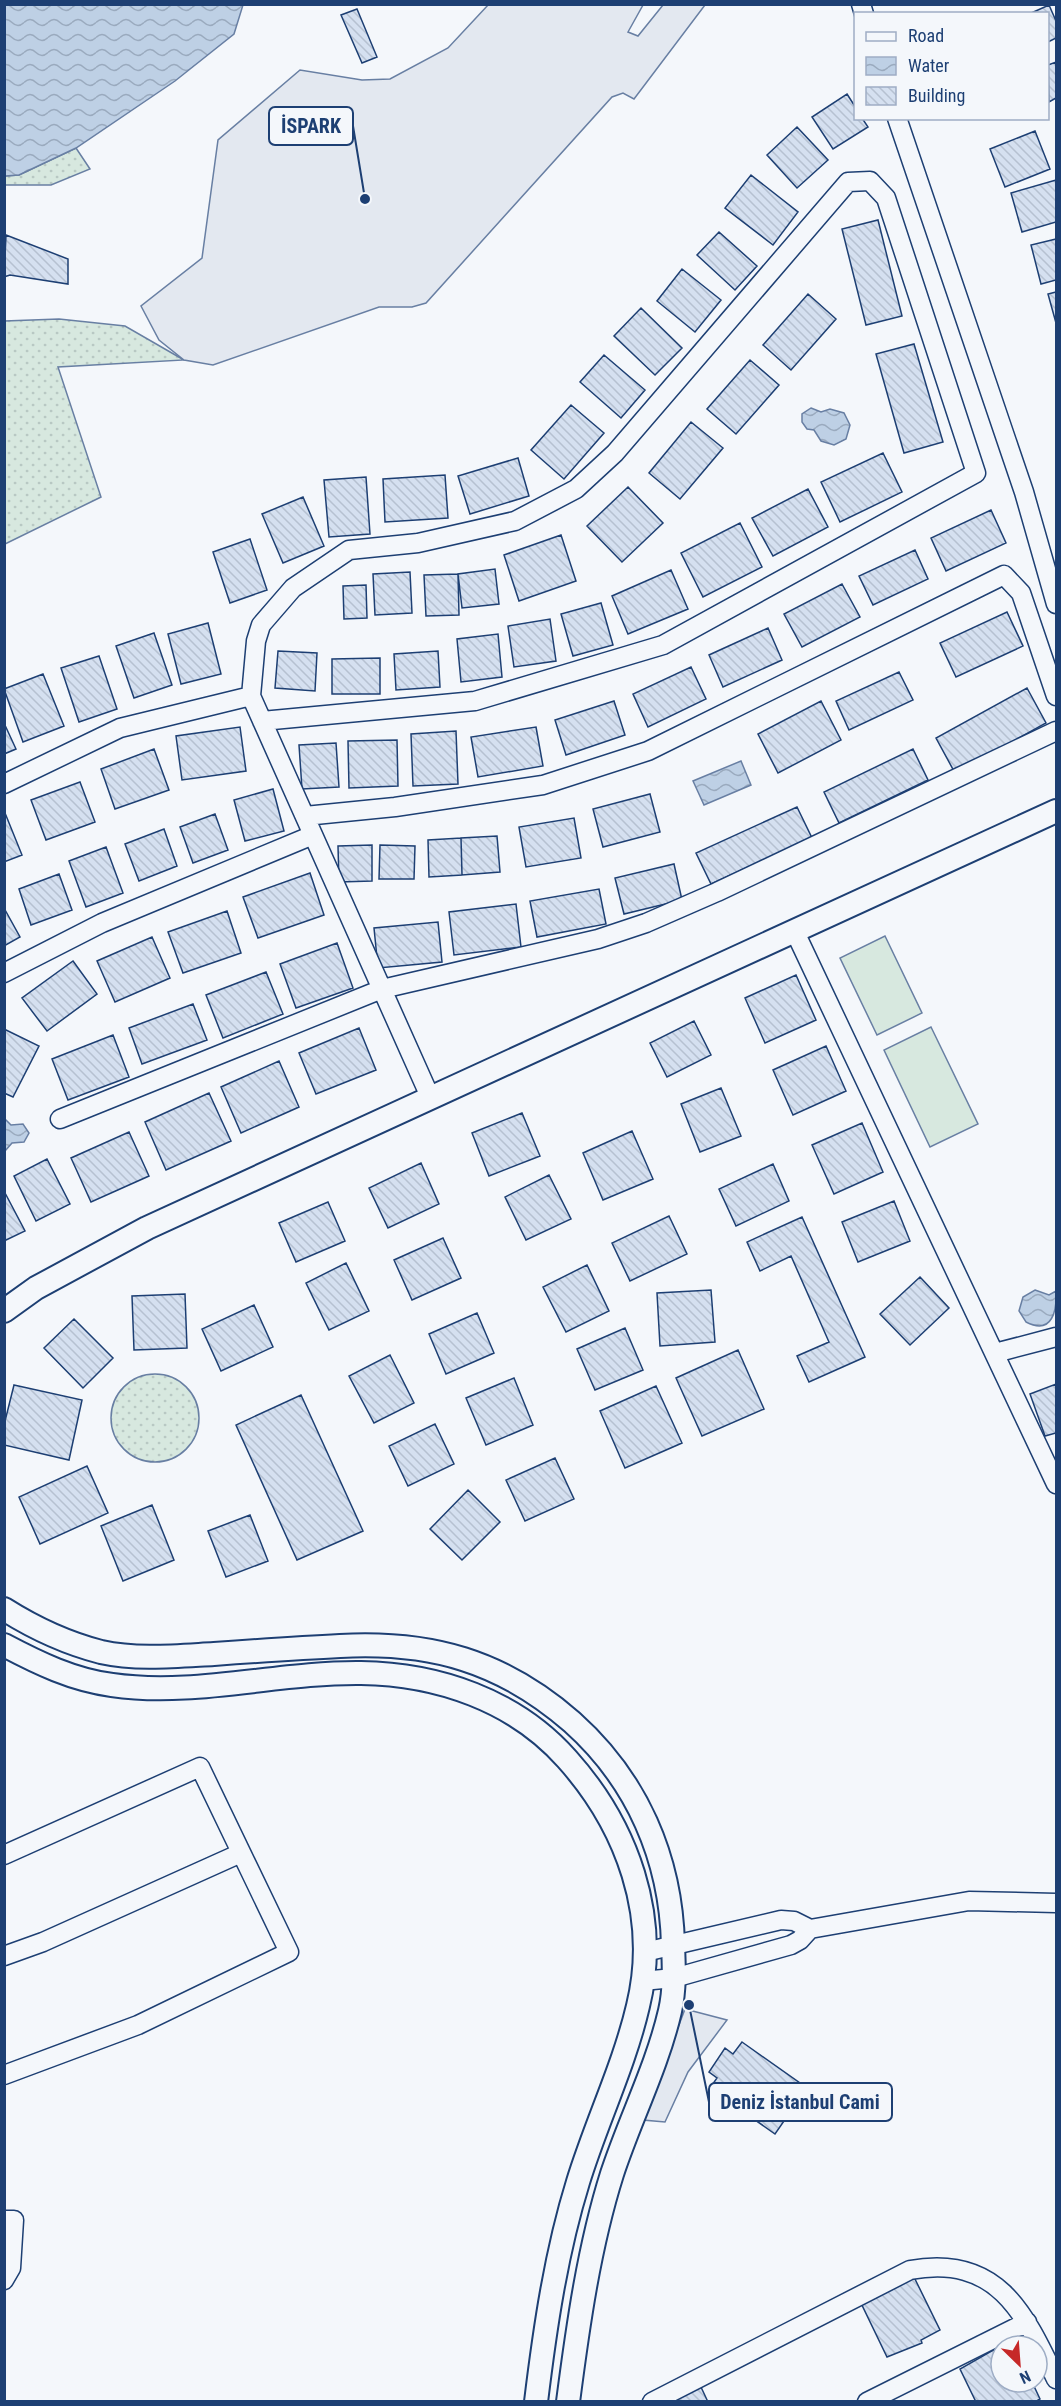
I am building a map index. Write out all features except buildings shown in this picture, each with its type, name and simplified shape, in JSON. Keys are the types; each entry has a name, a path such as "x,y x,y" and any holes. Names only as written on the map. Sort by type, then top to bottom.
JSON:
{"street":[{"path":"898,120 1020,482 1056,604"},
{"path":"262,721 475,701 663,645 976,473 886,198 870,181 848,182 615,453 576,489 515,521 418,543 349,550 293,588 261,625 256,641 251,696 262,721 305,816 431,1099"},
{"path":"305,816 395,807 543,785 648,751 1004,575 1021,593 1056,696"},
{"path":"4,784 120,728 251,696"},
{"path":"60,1119 382,989 598,939 646,923 728,887 1056,731"},
{"path":"4,1311 36,1288 147,1228 1056,811"},
{"path":"4,973 102,923 313,835"},
{"path":"795,932 995,1353 1051,1460 1056,1484"},
{"path":"995,1353 1056,1337"},
{"path":"4,1609 30,1625 66,1641 104,1652 148,1657 386,1644 441,1651 496,1671 523,1684 548,1702 598,1747 617,1770 645,1818 655,1843 668,1894 674,1978 670,2010 612,2174 598,2227 578,2324 568,2402"},
{"path":"4,1645 55,1671 111,1685 177,1687 357,1673 402,1675 435,1682 492,1702 524,1720 556,1746 585,1779 605,1809 619,1836 636,1883 645,1926 645,1953 636,2015 578,2182 565,2232 549,2313 536,2402"},
{"path":"4,1855 200,1767 289,1952 138,2025 4,2075"},
{"path":"4,1956 43,1942 242,1853"},
{"path":"645,1953 781,1920 794,1921 810,1929 969,1901 1056,1903"},
{"path":"642,1981 674,1978 790,1945 800,1940 810,1929"},
{"path":"4,2220 14,2220 11,2268 4,2280"},
{"path":"652,2402 910,2270 932,2266 961,2268 987,2279 1010,2299 1027,2322 1056,2379"},
{"path":"867,2402 1027,2322"}],"shaded area":[{"path":"489,4 643,5 628,32 638,36 663,5 705,5 634,99 623,93 612,97 426,303 412,307 379,307 213,365 184,360 159,340 141,306 202,258 218,140 300,70 362,80 390,79 448,48"},
{"path":"76,148 90,169 51,185 5,185 5,176 19,175"},
{"path":"59,319 125,326 184,360 58,367 101,497 5,544 5,321"},
{"path":"885,936 922,1013 877,1035 840,958"},
{"path":"931,1027 978,1124 930,1147 884,1050"},
{"path":"146,1374 164,1374 180,1381 192,1393 199,1409 199,1427 192,1443 180,1455 164,1462 146,1462 130,1455 118,1443 111,1427 111,1409 118,1393 130,1381"},
{"path":"685,2009 727,2020 688,2072 665,2122 643,2120"}],"water":[{"path":"5,4 243,5 234,34 175,81 76,148 19,175 5,176"},
{"path":"811,408 821,412 830,409 844,413 850,425 846,439 834,445 821,441 814,430 807,429 802,422 802,414"},
{"path":"741,761 751,785 704,805 693,781"},
{"path":"5,1119 11,1125 23,1124 29,1133 24,1142 12,1143 5,1151"},
{"path":"1035,1290 1049,1295 1056,1291 1056,1305 1052,1318 1042,1326 1026,1322 1019,1311 1023,1297"}],"place":[{"name":"İSPARK","path":"365,199"},
{"name":"Deniz İstanbul Cami","path":"689,2005"}]}
